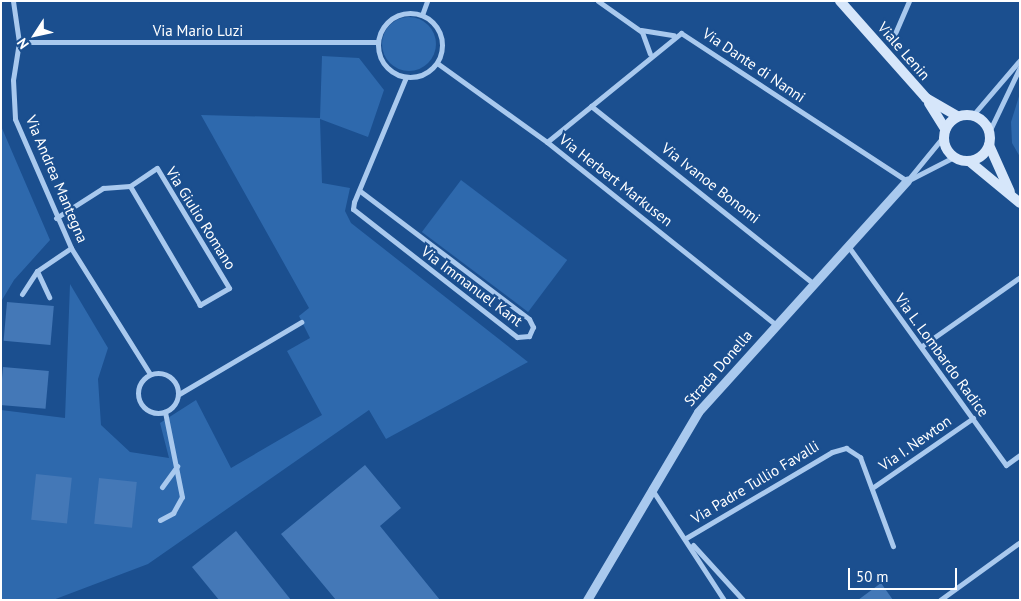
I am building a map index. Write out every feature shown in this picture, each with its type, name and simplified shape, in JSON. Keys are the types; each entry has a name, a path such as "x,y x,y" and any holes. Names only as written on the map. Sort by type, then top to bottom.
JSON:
{"main road":[{"name":"Viale Lenin","path":"840,1 926,98 954,157"},
{"name":"Viale Lenin","path":"926,98 957,116"},
{"path":"944,133 957,116 973,115 989,132 989,144 1010,192"},
{"path":"969,161 982,156 989,144"},
{"path":"954,157 969,161 1010,192 1020,203"}],"street":[{"name":"Via Andrea Mantegna","path":"12,1 19,42 13,80 16,119 56,218 71,248 150,374"},
{"path":"422,15 427,1"},
{"path":"598,1 639,29 650,54"},
{"path":"893,38 909,1"},
{"path":"422,15 441,35 437,62 425,74 406,77 382,62 378,42 393,18 422,15"},
{"name":"Via Dante di Nanni","path":"639,29 687,35 907,181"},
{"path":"547,142 675,35"},
{"name":"Via Mario Luzi","path":"19,42 378,42"},
{"path":"973,115 1020,60"},
{"name":"Via Herbert Markusen","path":"437,62 547,142 775,324"},
{"path":"989,132 1020,67"},
{"name":"Via Immanuel Kant","path":"360,191 529,319 533,331 526,339 517,337 356,214 353,205 406,77"},
{"name":"Via Ivanoe Bonomi","path":"591,106 813,283"},
{"path":"907,181 944,133"},
{"path":"907,181 954,157"},
{"name":"Via Giulio Romano","path":"56,218 104,188 130,186 157,168 229,288 200,305 130,186"},
{"name":"Strada Donella","path":"587,600 691,421 775,324 907,181"},
{"name":"Via L. Lombardo Radice","path":"847,246 922,346 1006,465 1020,455"},
{"path":"22,294 37,271 71,248"},
{"path":"37,271 49,297"},
{"path":"922,346 1020,277"},
{"path":"160,520 173,513 182,497 178,465 165,412 178,394 301,322"},
{"path":"165,412 147,410 139,400 141,382 150,374 167,375 178,394"},
{"name":"Via I. Newton","path":"872,488 973,418"},
{"name":"Via Padre Tullio Favalli","path":"686,538 840,448 860,457 893,546"},
{"path":"162,487 178,465"},
{"path":"651,487 686,538 724,600"},
{"path":"686,538 743,600"},
{"path":"940,600 1020,542"}],"shaded area":[{"path":"404,17 414,17 424,21 432,29 436,44 432,59 424,67 414,71 404,71 394,67 386,59 382,49 382,39 386,29 394,21"},
{"path":"322,56 359,58 384,90 368,137 320,119 322,183 350,188 345,211 351,223 528,362 386,439 369,410 148,564 53,600 1,600 1,410 65,418 70,284 108,348 98,379 101,425 130,452 169,458 160,423 196,400 231,468 322,415 287,351 310,338 299,316 309,308 201,115 320,118"},
{"path":"1020,93 1020,157 1012,143 1011,122"},
{"path":"1,126 50,240 14,280 2,300 1,318"},
{"path":"461,180 567,260 528,312 422,232"}],"building":[{"path":"7,302 54,306 50,345 4,341"},
{"path":"3,367 49,371 46,409 1,405"},
{"path":"365,465 401,508 380,526 440,600 336,600 281,534"},
{"path":"36,474 72,478 67,524 31,520"},
{"path":"99,478 137,482 132,528 94,524"},
{"path":"236,531 291,600 219,600 192,567"},
{"path":"881,583 893,600 858,600"}]}
